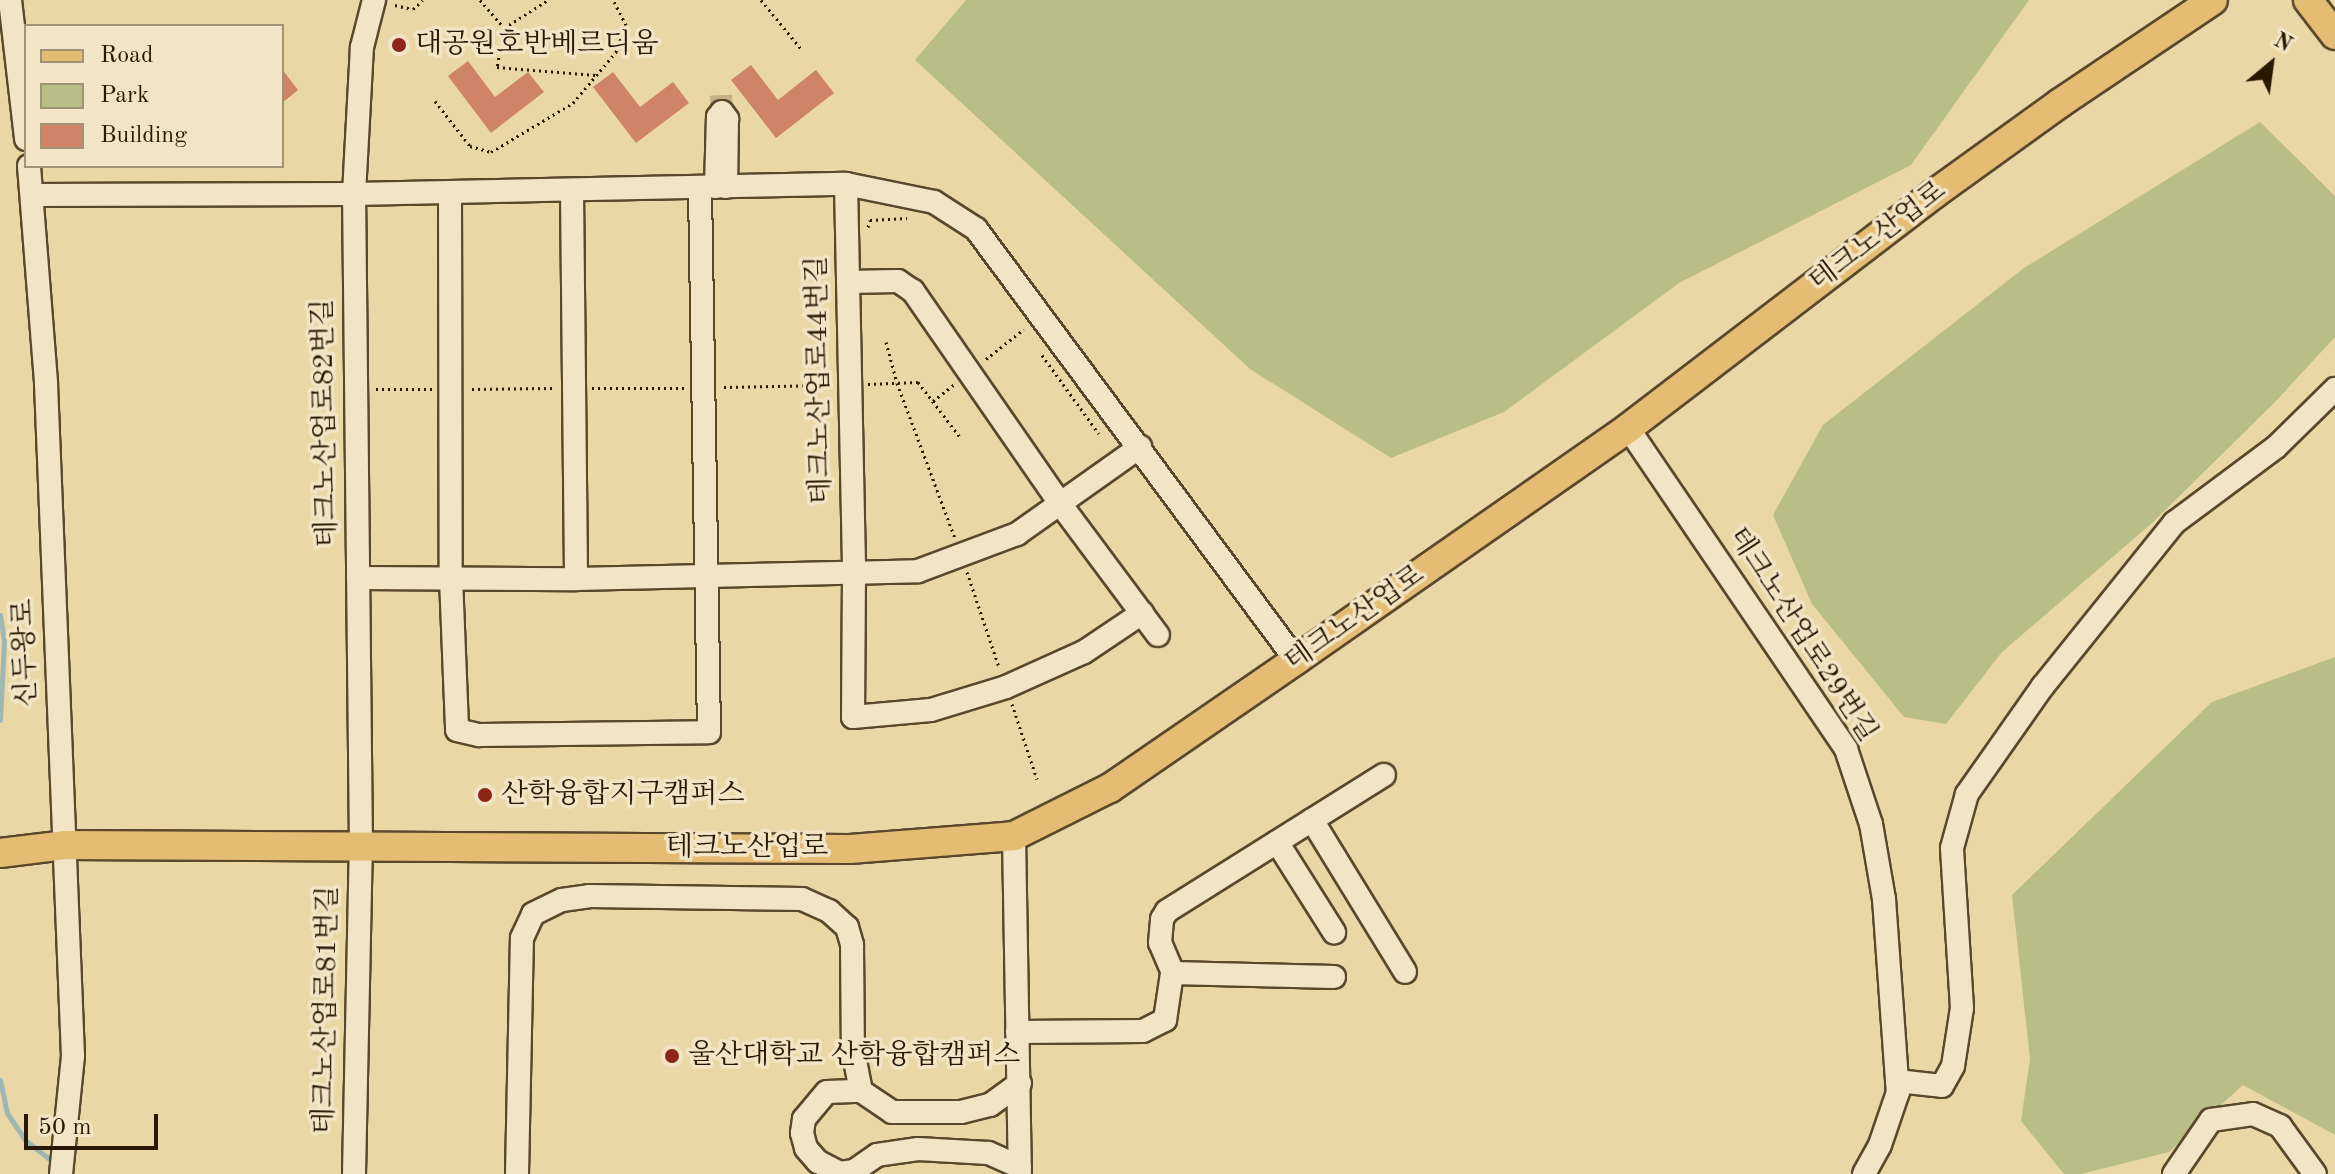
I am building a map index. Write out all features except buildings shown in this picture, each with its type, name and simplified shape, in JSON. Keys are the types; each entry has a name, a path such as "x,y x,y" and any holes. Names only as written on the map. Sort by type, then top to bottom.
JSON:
{"main road":[{"name":"테크노산업로","path":"0,853 65,845 850,849 1014,836 1110,788 1296,660 1628,428 1934,194 2060,103 2213,0"},
{"path":"2308,0 2335,35"}],"street":[{"path":"10,0 24,122"},
{"name":"테크노산업로82번길","path":"361,847 354,194 362,47 374,0"},
{"name":"신두왕로","path":"29,168 46,384 73,1056 61,1174"},
{"path":"32,195 450,193 846,184 934,202 976,229 1296,660"},
{"name":"테크노산업로44번길","path":"846,184 854,575 853,717 931,710 1006,687"},
{"path":"450,193 451,578 457,730 479,735 709,732 702,387 714,187"},
{"path":"572,191 576,579"},
{"path":"848,282 898,281 913,291 1061,505 1158,635"},
{"path":"1897,1081 1942,1086 1953,1066 1962,1008 1952,848 1967,794 2043,686 2174,523 2276,447 2335,389"},
{"name":"테크노산업로29번길","path":"1628,428 1846,749 1871,824 1884,899 1898,1092 1880,1145 1864,1174"},
{"path":"358,578 576,579 854,575 918,571 1017,534 1140,447"},
{"path":"1006,687 1084,652 1142,613"},
{"path":"1017,1032 1143,1031 1165,1020 1173,973 1160,943 1162,919 1167,911 1384,775"},
{"path":"1312,820 1405,972"},
{"path":"806,1148 829,1170 847,1173 877,1155 918,1149 988,1153 1020,1170 1014,836"},
{"path":"1277,842 1334,932"},
{"name":"테크노산업로81번길","path":"354,1174 361,847"},
{"path":"517,1174 522,938 533,914 553,903 589,896 802,899 829,911 847,927 852,945 853,1050 861,1091"},
{"path":"1173,973 1334,977"},
{"path":"811,1174 802,1133 804,1119 827,1092 853,1050"},
{"path":"827,1092 861,1091 892,1112 961,1112 990,1105 1020,1083"},
{"path":"2174,1174 2211,1120 2253,1114 2280,1126 2315,1174"}],"path":[{"path":"413,9 423,0"},
{"path":"480,0 504,28"},
{"path":"548,0 504,28 497,67 596,75"},
{"path":"435,101 470,146 491,152 573,103 596,75 624,38 626,25 613,0"},
{"path":"761,0 802,50"},
{"path":"865,235 870,220 909,218"},
{"path":"1016,317 1032,341"},
{"path":"979,365 1024,329"},
{"path":"886,342 897,383 961,555 1037,779"},
{"path":"1041,352 1099,434"},
{"path":"356,389 918,382 960,437"}],"green space":[{"path":"966,0 2029,0 1911,165 1679,283 1504,412 1391,458 1250,369 915,60"},
{"path":"2260,122 2335,196 2335,337 2275,402 2151,524 2002,652 1946,724 1904,717 1812,604 1773,515 1823,425 2024,268"},
{"path":"2335,657 2335,1135 2243,1085 2169,1152 2081,1174 2064,1174 2021,1121 2030,1059 2012,895 2212,702"}],"waterway":[{"path":"0,615 4,641 0,720"},
{"path":"0,1080 7,1113 25,1140 57,1165"}],"tunnel":[{"path":"721,95 722,112"}],"place":[{"name":"대공원호반베르디움","path":"399,45"},
{"name":"산학융합지구캠퍼스","path":"485,795"},
{"name":"울산대학교 산학융합캠퍼스","path":"672,1056"}]}
